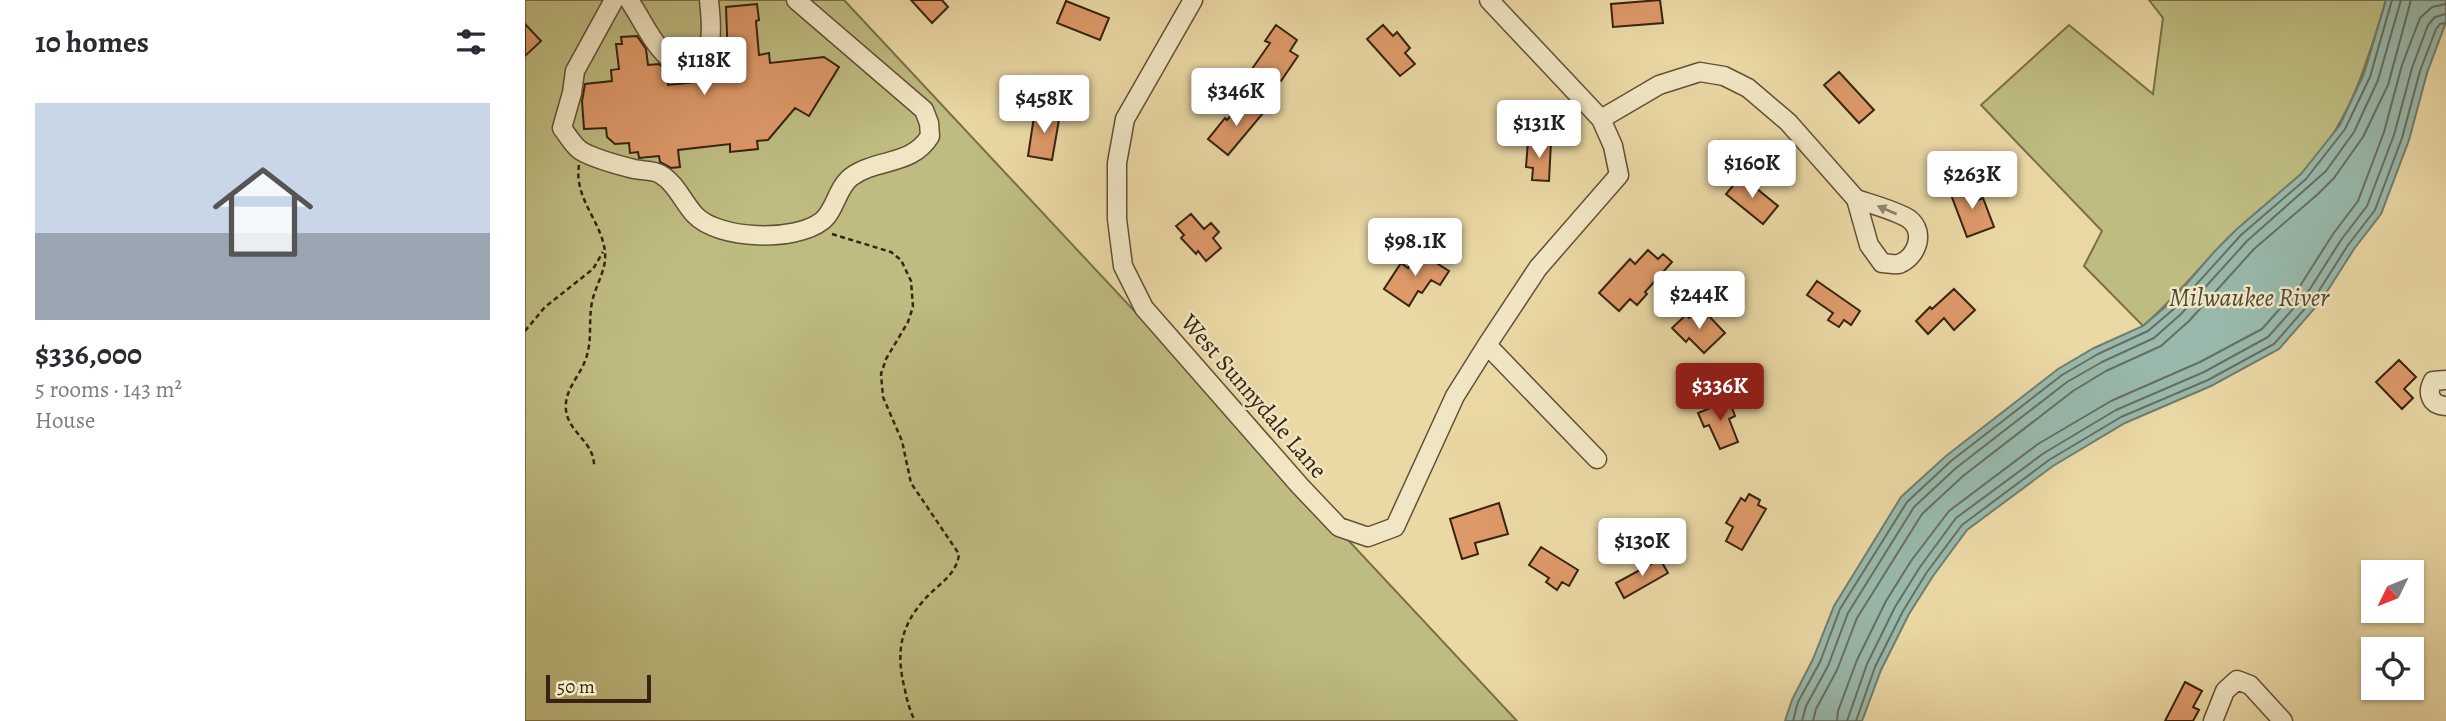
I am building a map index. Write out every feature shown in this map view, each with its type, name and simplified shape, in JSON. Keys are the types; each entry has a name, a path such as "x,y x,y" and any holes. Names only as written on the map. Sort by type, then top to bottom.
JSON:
{"street":[{"path":"614,0 575,71 562,128 581,152 636,169 658,172 669,180 696,217 723,231 752,236 783,234 815,225 825,219 839,192 850,178 916,153 930,136 924,110 796,0"},
{"path":"631,0 657,44 671,60 689,66 706,55 710,46 709,0"},
{"name":"West Sunnydale Lane","path":"1193,0 1125,119 1117,163 1117,219 1123,266 1143,307 1339,527 1368,537 1395,527 1455,397 1487,345"},
{"path":"1489,0 1601,119 1613,146 1619,175 1538,268 1487,345 1597,458"},
{"path":"1601,119 1659,85 1700,72 1724,76 1748,88 1771,106 1856,199"},
{"path":"2446,380 2433,381 2429,396 2434,403 2446,406"},
{"path":"2213,721 2225,691 2237,680 2250,685 2283,721"}],"path":[{"path":"581,152 578,186 591,218 603,237 605,249 604,264 591,303 590,347 585,363 566,398 566,411 570,423 590,447 594,465"},
{"path":"815,225 823,231 891,252 901,260 911,281 913,307 881,374 883,397 902,441 911,483 959,554 952,573 924,600 906,625 902,639 899,667 910,713 915,721"},
{"path":"525,331 545,307 593,269 605,249"}],"shaded area":[{"path":"525,0 844,0 1517,721 525,721"},
{"path":"2149,0 2386,0 2354,94 2344,116 2317,157 2228,238 2143,326 2084,266 2102,231 1981,105 2069,25 2153,94 2163,18"}],"water":[{"name":"Milwaukee River","path":"2386,0 2446,0 2446,22 2427,73 2409,140 2381,214 2354,249 2321,301 2279,349 2211,386 2125,423 2053,466 1967,530 1909,614 1881,670 1862,721 1785,721 1834,606 1901,497 1946,456 2058,369 2094,348 2143,326 2170,303 2237,229 2301,174 2340,125 2364,74"}],"building":[{"path":"911,0 942,0 948,7 932,23"},
{"path":"1660,0 1663,23 1613,27 1611,4"},
{"path":"1066,1 1109,18 1100,40 1057,23"},
{"path":"757,4 759,55 769,53 770,63 824,57 839,67 809,116 795,108 768,140 757,141 758,149 730,152 730,144 678,150 680,167 671,168 660,162 659,156 639,158 638,152 630,153 629,143 615,144 607,137 606,128 584,129 582,101 585,84 612,81 611,70 619,69 616,44 622,44 621,37 637,36 646,49 648,65 659,64 667,71 668,85 715,80 713,62 728,59 726,7"},
{"path":"525,24 541,41 525,56"},
{"path":"1276,25 1297,40 1290,51 1298,56 1281,81 1274,77 1271,81 1252,69 1270,43 1265,41"},
{"path":"1383,25 1393,36 1397,32 1410,48 1405,53 1415,64 1400,76 1367,39"},
{"path":"1839,72 1874,110 1859,123 1824,85"},
{"path":"1248,100 1264,112 1228,155 1208,139 1225,118 1227,120 1233,113 1236,116"},
{"path":"1035,110 1060,114 1052,160 1028,156"},
{"path":"1528,141 1551,142 1549,181 1532,180 1533,168 1526,167"},
{"path":"1741,176 1778,206 1763,224 1726,194"},
{"path":"1970,185 1976,201 1983,198 1994,227 1967,237 1950,192"},
{"path":"1191,214 1204,229 1211,223 1219,232 1213,238 1221,248 1206,261 1181,238 1184,235 1176,226"},
{"path":"1648,250 1658,259 1663,254 1672,262 1637,305 1630,299 1619,311 1599,293 1630,259 1635,264"},
{"path":"1419,252 1449,271 1440,285 1431,280 1422,293 1418,291 1409,306 1384,289 1401,263 1408,268"},
{"path":"1817,281 1860,311 1851,325 1844,320 1839,327 1828,320 1833,313 1807,295"},
{"path":"1954,289 1975,310 1954,330 1944,318 1928,334 1916,321"},
{"path":"1697,310 1705,319 1709,316 1725,333 1704,353 1689,338 1686,342 1672,328 1686,315 1689,318"},
{"path":"2399,360 2416,377 2404,389 2413,398 2402,409 2376,382"},
{"path":"1729,400 1735,416 1729,419 1738,442 1720,449 1709,425 1704,427 1698,413"},
{"path":"1749,494 1760,500 1758,505 1766,509 1742,550 1726,541 1733,527 1726,523 1741,498 1745,501"},
{"path":"1499,503 1508,534 1475,543 1478,554 1462,559 1450,519"},
{"path":"1541,547 1578,570 1569,586 1562,582 1557,590 1546,582 1549,578 1529,565"},
{"path":"1660,559 1668,573 1624,598 1616,583"},
{"path":"2185,682 2202,691 2193,707 2199,710 2193,721 2165,721"}]}
